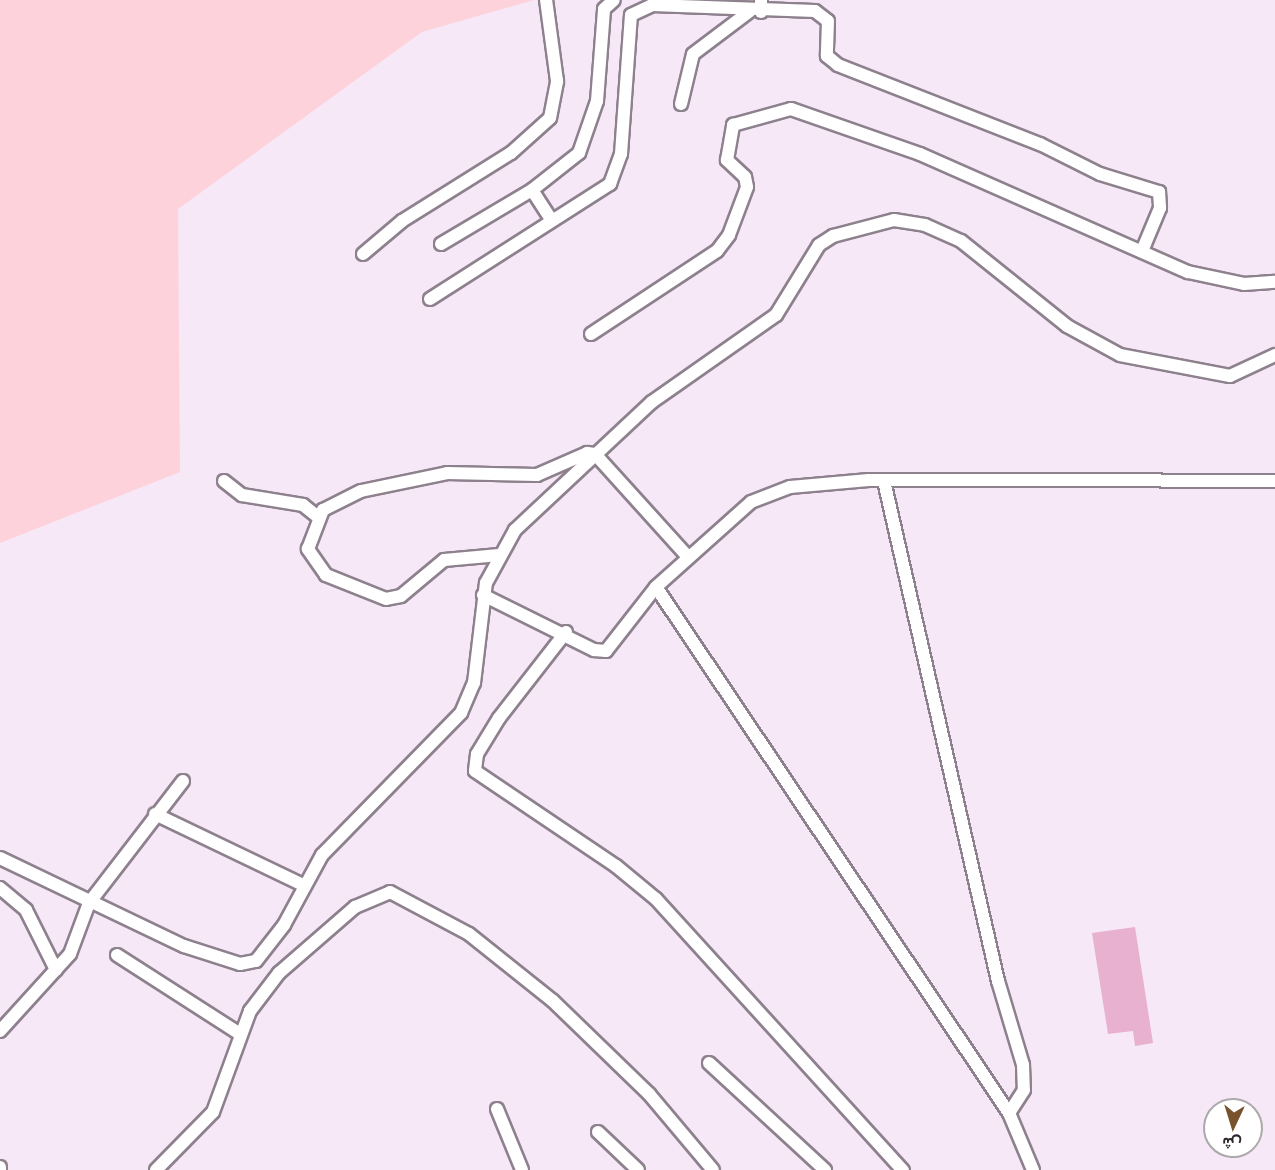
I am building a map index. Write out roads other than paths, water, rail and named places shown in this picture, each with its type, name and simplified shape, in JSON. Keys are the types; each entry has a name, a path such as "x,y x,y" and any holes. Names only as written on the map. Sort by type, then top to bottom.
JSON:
{"street":[{"path":"363,254 402,221 511,153 550,118 558,81 546,0"},
{"path":"441,244 532,190 573,159 587,136 597,101 603,14 614,0"},
{"path":"430,299 550,218 591,197 615,176 631,15 646,2 702,3 757,8 814,6 828,21 827,56 838,65 1040,144 1100,174 1159,192 1160,208 1142,251"},
{"path":"681,105 693,54 757,8"},
{"path":"591,334 717,251 729,235 747,187 745,177 727,160 733,125 792,109 920,154 1203,277 1275,282"},
{"path":"532,190 550,218"},
{"path":"0,858 88,903 184,946 246,965 274,941 332,844 461,713 474,683 483,595 499,555 515,530 678,381 776,315 824,240 894,220 925,225 961,241 1067,326 1108,351 1230,376 1275,355"},
{"path":"499,555 444,560 401,596 376,598 337,582 314,563 309,540 318,517 334,502 380,486 464,471 537,475 574,455 596,454"},
{"path":"596,454 688,557"},
{"path":"224,481 242,495 303,505 318,517"},
{"path":"483,595 566,632 594,651 606,651 656,587 751,502 770,493 810,484 884,481 1275,481"},
{"path":"884,481 998,981 1023,1065 1024,1090 1010,1113"},
{"path":"656,587 1010,1113 1033,1170"},
{"path":"566,632 493,726 477,754 475,771 616,866 656,899 903,1170"},
{"path":"0,1031 56,970 80,938 88,903 155,814 183,781"},
{"path":"155,814 305,886"},
{"path":"0,888 22,905 56,970"},
{"path":"156,1170 213,1112 230,1077 240,1035 263,992 303,950 362,903 379,894 397,894 469,934 553,1002 649,1094 713,1170"},
{"path":"117,955 240,1035"},
{"path":"709,1063 825,1170"},
{"path":"497,1109 522,1170"},
{"path":"598,1132 638,1170"}]}
